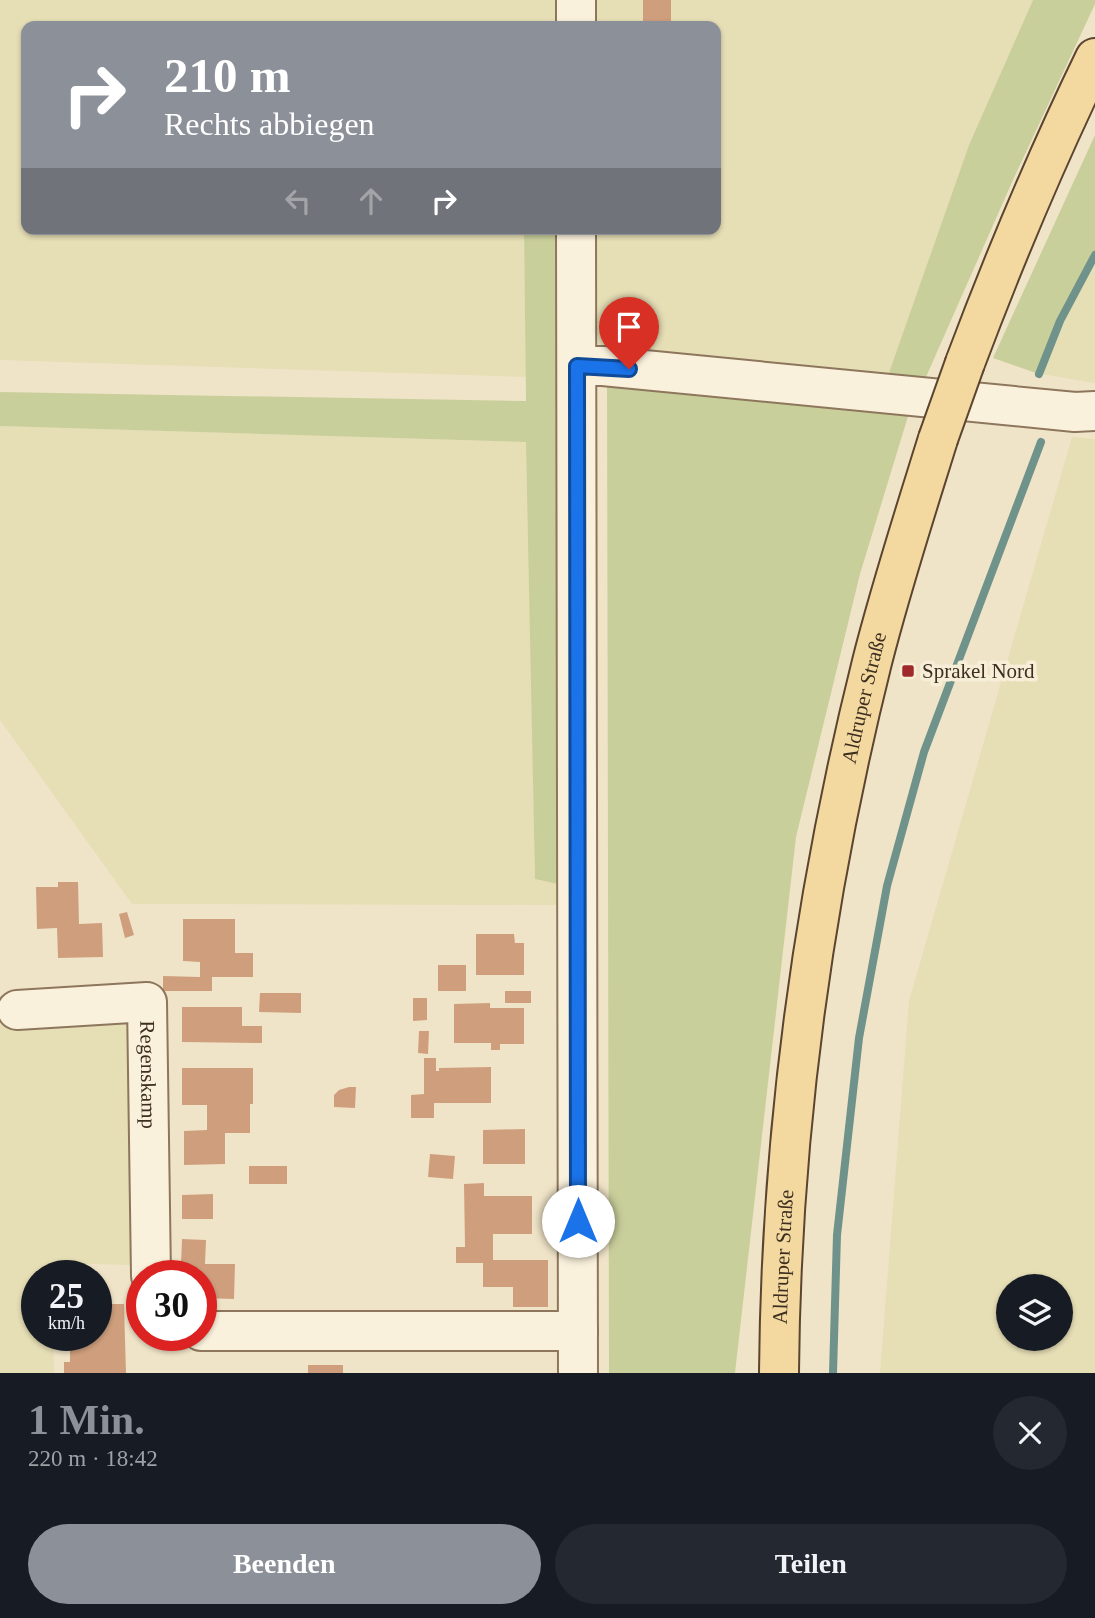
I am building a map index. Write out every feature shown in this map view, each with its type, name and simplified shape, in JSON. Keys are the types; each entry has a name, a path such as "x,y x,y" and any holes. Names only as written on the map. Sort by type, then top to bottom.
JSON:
{"main road":[{"name":"Aldruper Straße","path":"779,1373 791,1132 803,1032 824,890 850,755 872,661 898,567 965,363 1033,193 1095,58"}],"street":[{"path":"576,0 576,21"},
{"path":"576,235 578,1373"},
{"path":"577,366 617,367 1075,412 1095,411"},
{"name":"Regenskamp","path":"17,1010 147,1002 150,1260"},
{"path":"217,1331 578,1331"}],"shaded area":[{"path":"0,0 555,0 555,21 21,21 21,235 524,235 526,377 0,360"},
{"path":"587,0 1033,0 969,145 885,384 598,350 593,235 721,235 721,21 587,21"},
{"path":"1095,256 1095,383 1036,373"},
{"path":"0,426 527,442 535,879 562,885 562,905 132,904 0,720"},
{"path":"1072,437 1095,439 1095,1373 880,1373 909,1001"},
{"path":"131,1010 132,1260 126,1260 126,1265 112,1264 112,1260 21,1260 21,1351 53,1351 54,1373 0,1373 0,1018"}],"green space":[{"path":"1033,0 1095,0 1095,4 926,377 885,384 969,145"},
{"path":"1095,135 1095,256 1036,373 993,358"},
{"path":"524,235 555,235 562,885 535,879 526,442 0,426 0,392 526,401"},
{"path":"607,382 909,413 860,574 796,837 735,1373 609,1373"}],"building":[{"path":"643,0 671,0 671,21 643,21"},
{"path":"58,882 78,882 79,924 102,923 103,957 58,958 57,928 37,929 36,887 58,887"},
{"path":"127,912 134,935 125,938 119,914"},
{"path":"183,919 235,919 235,953 253,953 253,977 212,977 212,991 163,991 163,976 200,977 200,962 183,961"},
{"path":"476,934 514,934 515,943 524,943 524,975 476,975"},
{"path":"438,965 466,965 466,991 438,991"},
{"path":"505,991 531,991 531,1003 505,1003"},
{"path":"260,993 301,993 301,1013 259,1012"},
{"path":"413,998 427,998 427,1020 413,1021"},
{"path":"490,1003 490,1008 524,1008 524,1044 500,1044 500,1050 491,1050 491,1043 454,1043 454,1004"},
{"path":"182,1007 242,1007 242,1026 262,1026 262,1043 182,1042"},
{"path":"419,1031 429,1031 428,1054 418,1053"},
{"path":"424,1058 436,1058 436,1071 439,1071 439,1068 491,1067 491,1103 434,1103 434,1118 411,1118 411,1095 424,1094"},
{"path":"182,1068 253,1068 250,1133 225,1133 225,1164 184,1165 184,1131 207,1130 207,1105 182,1105"},
{"path":"349,1087 356,1087 355,1108 334,1107 334,1095"},
{"path":"525,1129 525,1164 483,1164 483,1130"},
{"path":"430,1154 455,1156 453,1179 428,1177"},
{"path":"249,1166 287,1166 287,1184 249,1184"},
{"path":"484,1183 484,1196 532,1196 532,1234 493,1234 493,1260 548,1260 548,1307 513,1307 513,1287 483,1287 483,1263 456,1263 456,1247 465,1247 464,1184"},
{"path":"213,1194 213,1219 182,1219 182,1195"},
{"path":"182,1239 206,1240 205,1260 181,1260"},
{"path":"217,1264 235,1264 234,1299 217,1298"},
{"path":"112,1304 124,1304 126,1373 64,1373 64,1362 70,1362 70,1351 112,1351"},
{"path":"308,1365 343,1365 343,1373 308,1373"}],"waterway":[{"path":"1039,374 1060,321 1095,255"},
{"path":"833,1373 837,1235 859,1038 887,886 924,752 1041,442"}],"place":[{"name":"Sprakel Nord","path":"908,671"}],"route":[{"path":"578,1221 577,366 629,369"}]}
